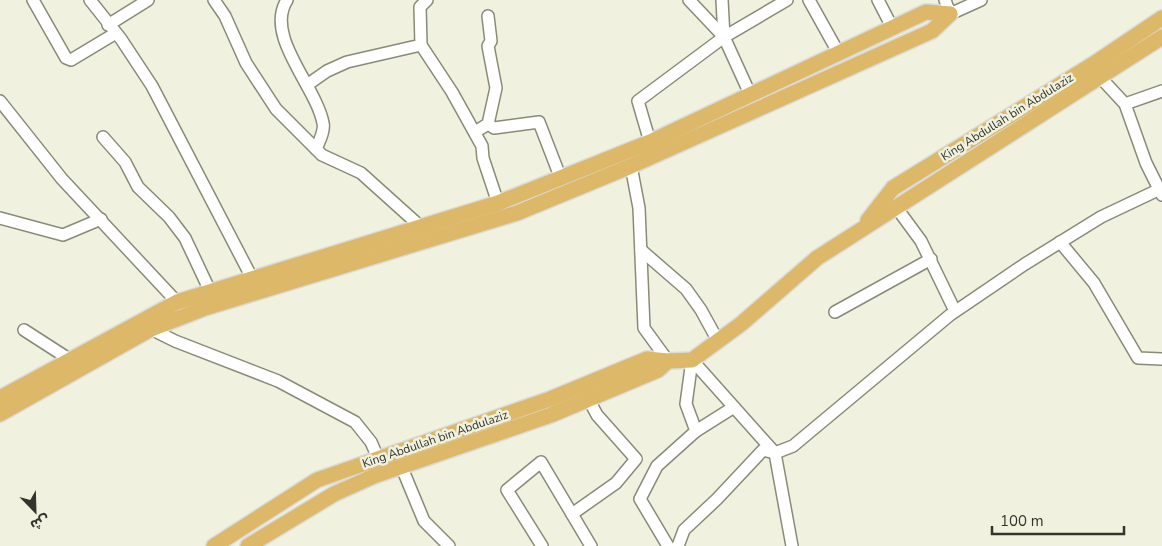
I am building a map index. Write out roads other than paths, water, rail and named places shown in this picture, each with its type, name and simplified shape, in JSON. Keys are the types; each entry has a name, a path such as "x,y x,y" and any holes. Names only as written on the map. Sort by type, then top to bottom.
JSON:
{"main road":[{"path":"0,414 147,324 177,302 498,203 561,179 627,160 650,142 838,52 926,12 948,7"},
{"path":"0,398 70,359 147,324 517,214 627,160 932,31 948,7"},
{"name":"King Abdullah bin Abdulaziz","path":"863,227 893,188 1092,65 1162,18"},
{"name":"King Abdullah bin Abdulaziz","path":"214,546 317,480 550,399 647,359 668,361 692,360 784,289 817,258 1162,37"},
{"name":"King Abdullah bin Abdulaziz","path":"248,546 334,494 374,476 402,468 551,415 658,370 668,361"}],"street":[{"path":"33,0 66,58 70,60 148,0"},
{"path":"90,0 137,61 252,278"},
{"path":"214,0 225,16 246,62 260,87 276,109 322,155 361,173 421,227"},
{"path":"288,0 283,7 282,34 324,124 316,149"},
{"path":"427,0 420,7 421,45 433,60 482,146 483,158 498,203"},
{"path":"689,0 724,37 750,94"},
{"path":"722,0 724,37"},
{"path":"650,142 638,101 724,37 787,0"},
{"path":"809,0 838,52"},
{"path":"878,0 892,27"},
{"path":"948,7 981,0"},
{"path":"475,132 488,124 496,88 488,46 491,41 488,16"},
{"path":"307,85 326,71 347,62 421,45"},
{"path":"678,546 684,530 717,499 763,450 775,452 793,446 955,311 1101,217 1160,192 1125,104 1100,77"},
{"path":"1125,104 1162,91"},
{"path":"0,101 62,179 177,302"},
{"path":"488,124 494,128 539,122 561,179"},
{"path":"104,137 125,162 138,187 168,217 185,238 210,291"},
{"path":"627,160 640,208 644,328 668,361"},
{"path":"896,207 921,241 955,311"},
{"path":"0,218 63,235 100,219"},
{"path":"1060,242 1094,283 1138,358 1162,359"},
{"path":"641,250 686,289 701,310 718,341"},
{"path":"835,312 931,259"},
{"path":"147,324 175,341 278,381 355,422 371,442 378,458"},
{"path":"24,330 70,359"},
{"path":"692,360 775,452 792,546"},
{"path":"692,360 686,404 696,431"},
{"path":"588,400 597,415 636,460 657,466"},
{"path":"668,546 640,499 657,466 696,431 734,407"},
{"path":"572,514 616,483 636,460"},
{"path":"542,546 507,490 541,462 591,546"},
{"path":"402,468 424,521 449,546"}]}
